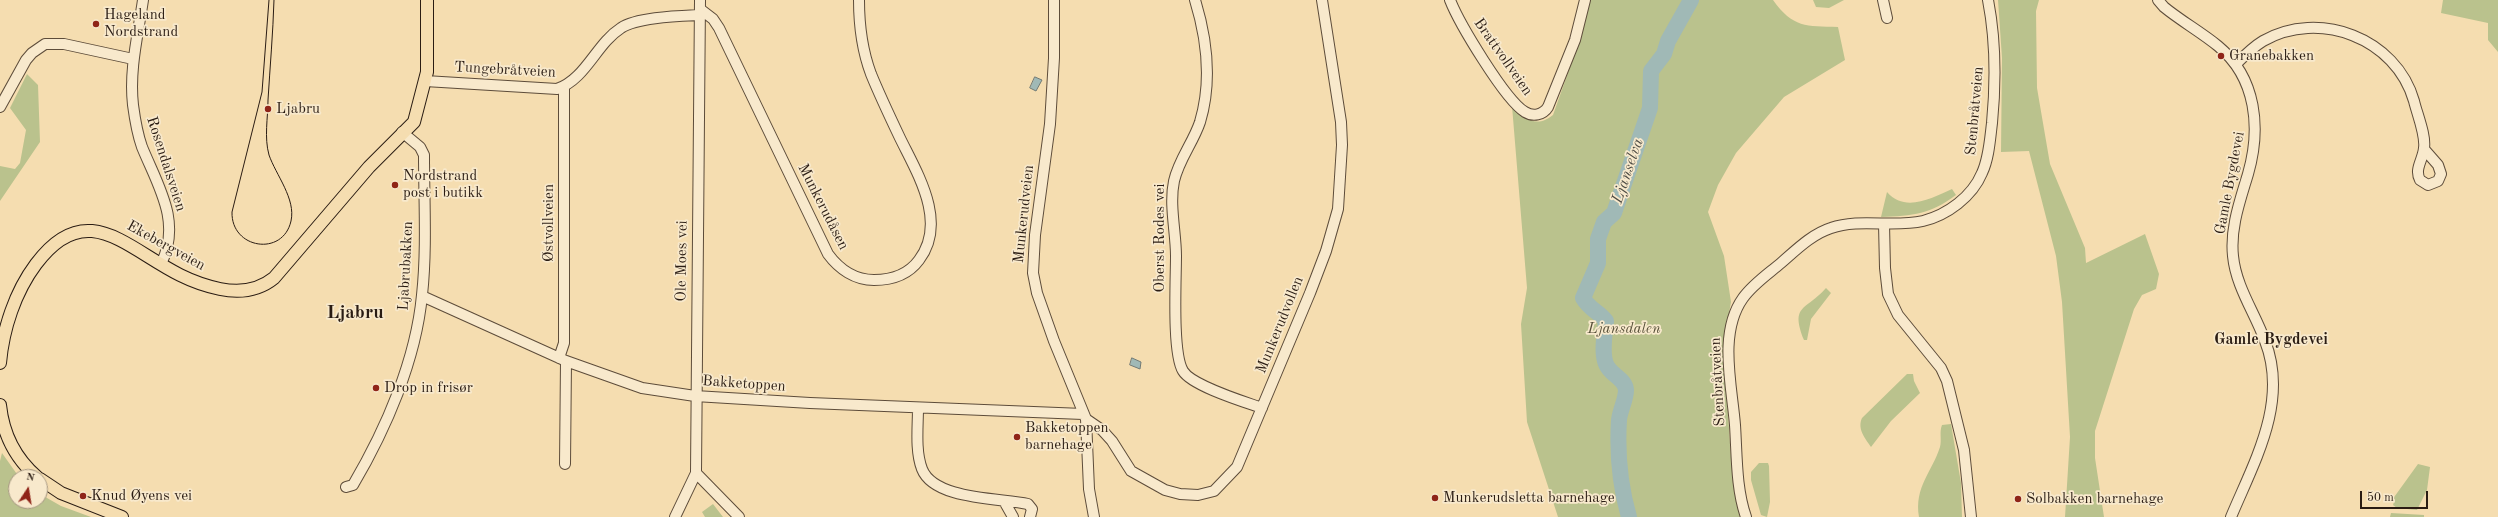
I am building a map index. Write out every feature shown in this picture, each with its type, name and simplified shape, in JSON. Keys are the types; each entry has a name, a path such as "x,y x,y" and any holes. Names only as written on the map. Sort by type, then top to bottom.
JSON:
{"main road":[{"name":"Ekebergveien","path":"0,363 8,323 23,285 42,257 60,240 84,232 104,233 120,239 191,280 226,290 249,291 263,286 280,272 356,182 402,132 407,118 419,101 425,81 427,0"},
{"path":"0,405 3,438 29,469"},
{"path":"48,484 61,493 122,517"}],"street":[{"name":"Rosendalsveien","path":"143,0 133,59 133,104 136,130 161,190 170,224 169,242 161,264"},
{"name":"Munkerudåsen","path":"700,8 713,19 719,28 828,254 842,269 859,278 885,280 894,279 908,270 920,258 929,239 928,205 921,180 871,73 863,48 859,23 859,0"},
{"name":"Munkerudveien","path":"1054,0 1054,58 1050,124 1035,235 1033,273 1037,293 1085,417 1089,489 1094,517"},
{"name":"Oberst Rodes vei","path":"1195,0 1204,37 1206,91 1200,122 1183,156 1174,183 1175,295 1180,359 1184,371 1196,382 1262,408"},
{"name":"Munkerudvollen","path":"1085,417 1102,430 1112,441 1132,471 1165,490 1180,494 1198,495 1214,491 1232,474 1262,408 1324,258 1338,209 1342,145 1341,122 1322,0"},
{"name":"Brattvollveien","path":"1450,0 1468,36 1492,73 1519,108 1530,114 1541,114 1548,107 1581,19 1585,0"},
{"path":"1883,0 1887,18"},
{"name":"Stenbråtveien","path":"1746,517 1739,486 1729,346 1733,318 1739,305 1763,278 1821,232 1839,225 1923,221 1949,210 1964,198 1982,174 1990,141 1995,86 1994,45 1988,0"},
{"name":"Gamle Bygdevei","path":"2158,0 2168,10 2218,46 2236,64 2251,96 2256,128 2253,153 2234,223 2233,256 2241,287 2268,347 2273,389 2266,432 2231,517"},
{"name":"Tungebråtveien","path":"425,81 557,89 572,82 614,33 625,25 700,8"},
{"name":"Ole Moes vei","path":"675,517 696,473 695,396 700,8"},
{"path":"2236,64 2263,41 2286,31 2313,27 2337,30 2352,35 2382,52 2402,76 2414,101 2424,149"},
{"path":"0,107 26,60 32,52 45,44 64,44 133,59"},
{"name":"Østvollveien","path":"564,87 564,343 562,360 564,464"},
{"name":"Ljabrubakken","path":"346,487 353,485 386,422 404,372 422,296 424,155 420,147 402,132"},
{"path":"1884,224 1885,275 1888,294 1898,315 1941,368 1948,381 1964,450 1971,517"},
{"name":"Bakketoppen","path":"422,296 562,360 642,388 695,396 1085,417"},
{"path":"918,408 921,468 933,484 958,493 1028,504 1032,509 1030,517"},
{"path":"696,473 739,517"},
{"path":"1004,501 1013,517"}],"green space":[{"name":"Ljansdalen","path":"1589,0 1773,0 1787,16 1801,24 1838,27 1845,60 1784,97 1736,153 1718,185 1708,212 1724,256 1731,302 1727,325 1727,399 1731,457 1740,517 1558,517 1527,422 1521,324 1527,288 1512,106 1526,118 1531,120 1541,121 1553,115 1582,33"},
{"path":"1813,0 1844,0 1829,8 1816,7"},
{"path":"1998,0 2039,0 2036,11 2037,88 2050,164 2085,248 2086,263 2145,234 2159,274 2156,289 2142,295 2134,309 2095,431 2095,458 2104,517 2065,517 2070,437 2062,302 2056,256 2029,151 2001,152 2002,58"},
{"path":"2443,0 2498,0 2498,52 2488,40 2488,23 2441,13"},
{"path":"27,74 38,85 40,142 0,201 0,166 15,169 20,163 26,130 10,108"},
{"path":"1952,189 1956,195 1930,210 1912,215 1881,217 1887,192 1902,202 1910,203 1919,202"},
{"path":"1826,288 1831,293 1811,319 1807,340 1804,340 1799,320 1802,309"},
{"path":"1907,374 1913,374 1914,381 1920,393 1891,421 1871,447 1861,430 1860,426 1862,418"},
{"path":"1951,424 1961,483 1962,517 1919,517 1918,506 1921,488 1940,447 1942,425"},
{"path":"2,453 13,469 8,469 8,509 48,509 48,499 61,506 91,517 0,517 0,461"},
{"path":"1759,463 1768,463 1769,466 1770,502 1767,517 1761,515 1751,480 1751,472"},
{"path":"2418,464 2430,467 2427,490 2417,510 2397,508 2393,505 2394,502 2392,500"},
{"path":"713,504 723,517 705,517 702,512"},
{"path":"2391,513 2424,515 2424,517 2390,517"}],"water":[{"path":"1035,77 1042,80 1036,91 1030,88"},
{"path":"1132,358 1141,362 1140,369 1130,365"}],"waterway":[{"name":"Ljanselva","path":"1629,517 1621,481 1618,444 1619,420 1626,390 1623,382 1608,368 1606,364 1604,354 1606,321 1588,305 1583,298 1598,263 1598,239 1604,222 1614,213 1650,108 1651,71 1664,54 1668,41 1691,0"}],"tram line":[{"path":"269,0 262,92 232,212 234,224 240,234 248,241 258,244 269,244 278,240 286,232 291,221 292,213 288,196 269,155 267,141 274,0"}],"place":[{"name":"Hageland Nordstrand","path":"96,24"},
{"name":"Granebakken","path":"2221,56"},
{"name":"Ljabru","path":"268,109"},
{"name":"Nordstrand post i butikk","path":"395,185"},
{"name":"Drop in frisør","path":"376,388"},
{"name":"Bakketoppen barnehage","path":"1017,437"},
{"name":"Knud Øyens vei","path":"83,496"},
{"name":"Munkerudsletta barnehage","path":"1435,498"},
{"name":"Solbakken barnehage","path":"2018,499"}],"district":[{"name":"Ljabru","path":"355,313"},
{"name":"Gamle Bygdevei","path":"2271,340"}]}
